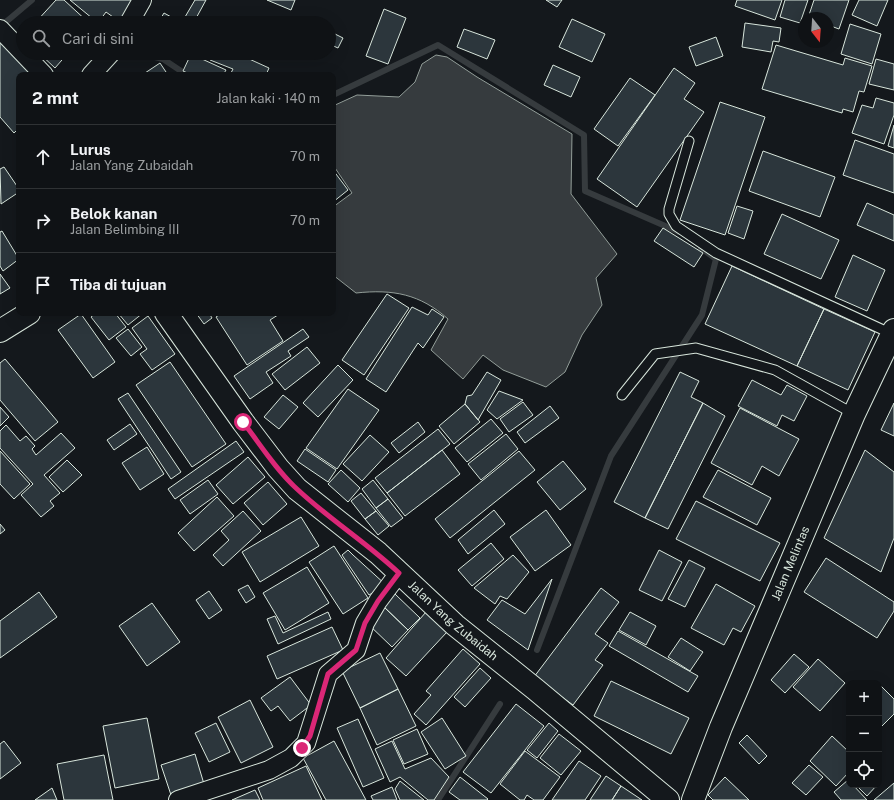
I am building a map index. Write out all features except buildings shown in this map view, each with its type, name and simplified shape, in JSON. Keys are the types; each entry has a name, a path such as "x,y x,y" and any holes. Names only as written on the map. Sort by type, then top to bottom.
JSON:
{"street":[{"path":"133,16 142,0"},
{"path":"4,34 16,46"},
{"path":"29,60 41,72"},
{"path":"94,72 105,60"},
{"path":"0,332 24,316"},
{"name":"Jalan Yang Zubaidah","path":"168,316 243,422 296,489 378,553 455,625 535,688 668,800"},
{"name":"Jalan Melintas","path":"693,800 721,727 854,414 893,332"},
{"path":"178,800 281,765 302,748 310,736 328,674 356,650 368,618 378,601 399,573"}],"lane":[{"path":"689,141 669,209 671,218 676,226 716,253 893,332"},
{"path":"622,395 655,354 696,348 775,370 854,414"}],"shaded area":[{"path":"436,55 447,57 477,77 572,134 571,194 617,254 596,278 602,305 582,335 565,372 546,387 503,370 483,355 463,379 431,350 448,319 427,304 405,295 382,292 356,293 336,277 336,205 352,193 336,169 336,105 357,95 399,97 415,82 422,64"}],"waterway":[{"path":"0,27 32,0"},
{"path":"336,94 438,45 584,135 585,191 679,232"},
{"path":"164,60 182,72"},
{"path":"537,650 611,456 702,315 716,259 701,248"},
{"path":"438,800 500,704"}],"route":[{"path":"243,422 296,489 378,553 399,573 378,601 365,623 356,650 328,674 310,736 302,748"}]}
